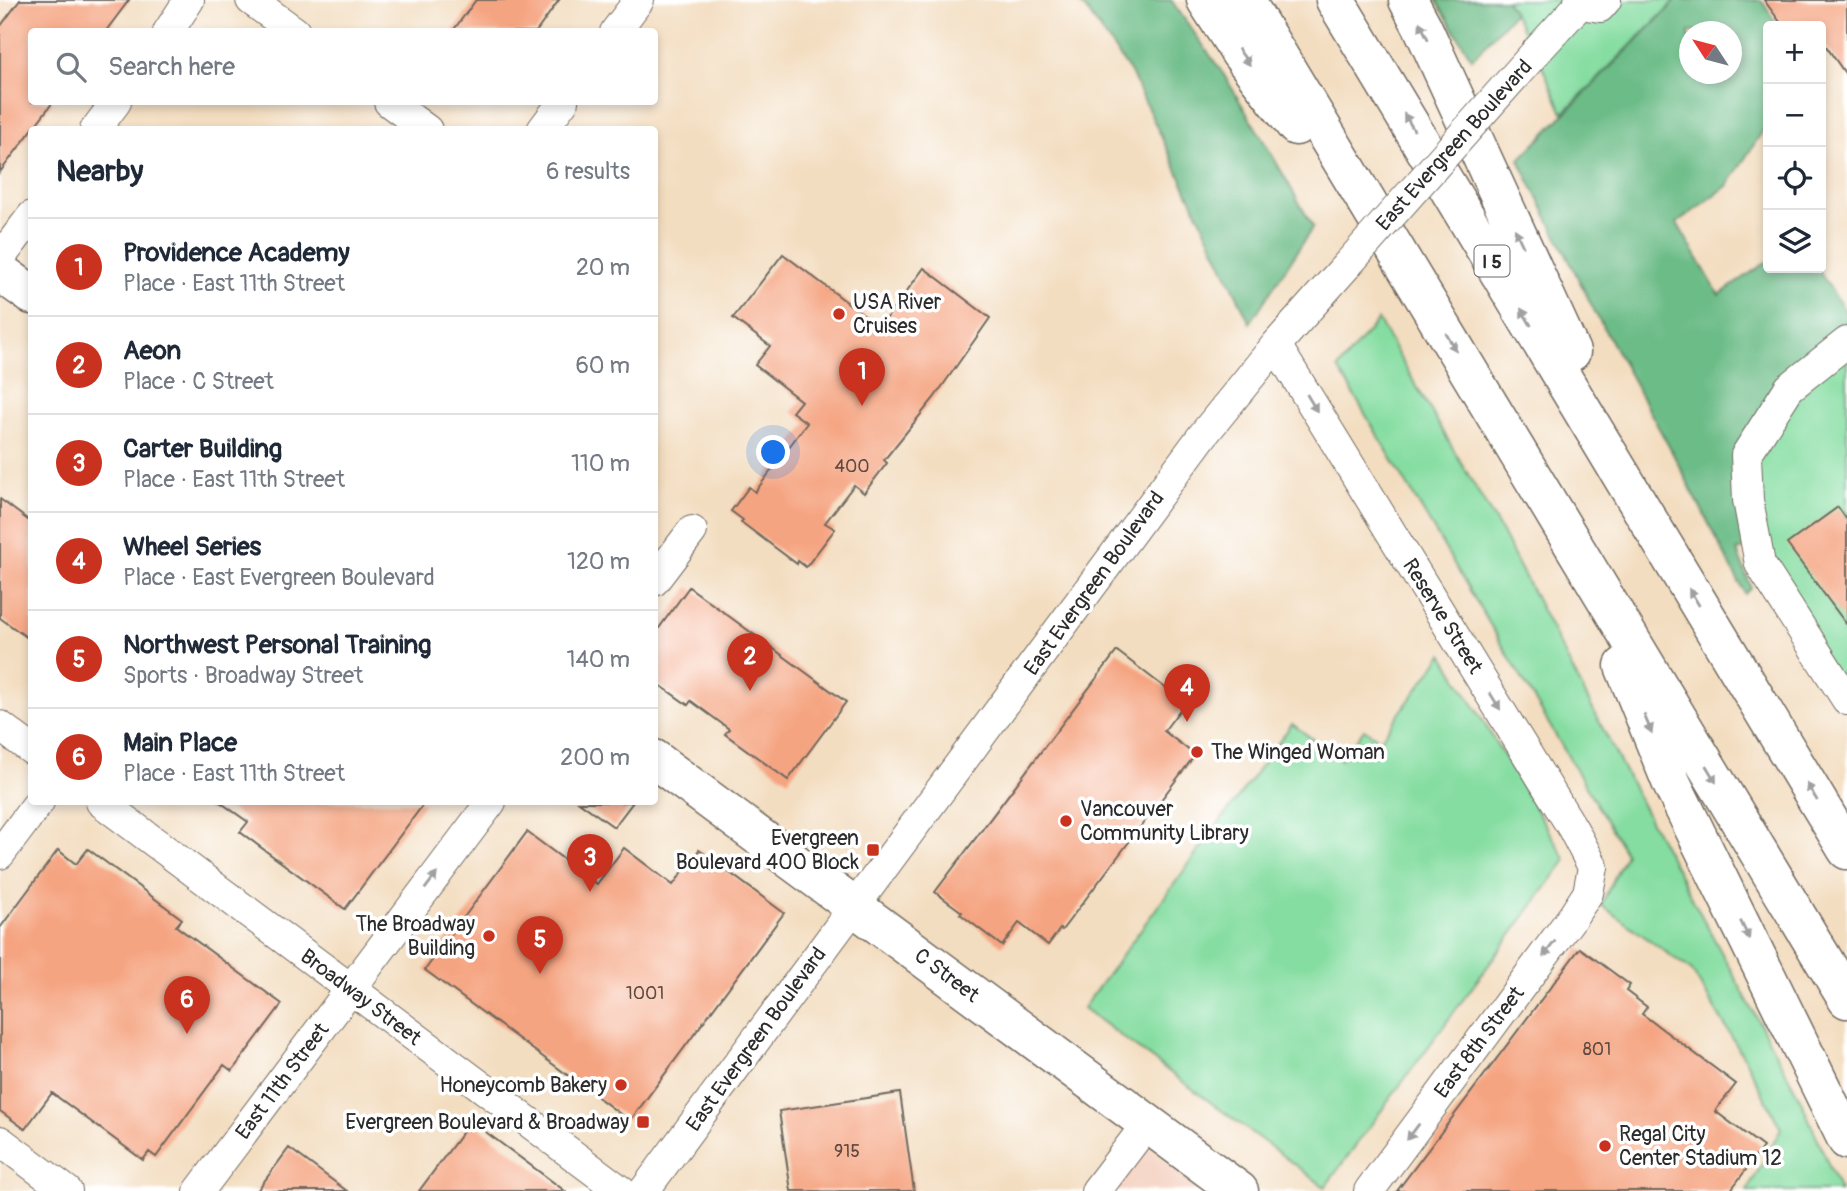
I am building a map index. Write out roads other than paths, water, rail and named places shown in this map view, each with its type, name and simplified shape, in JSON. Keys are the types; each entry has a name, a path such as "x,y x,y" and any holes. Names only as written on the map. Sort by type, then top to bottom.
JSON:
{"main road":[{"path":"1206,0 1240,53 1416,284"},
{"path":"1245,0 1847,999"},
{"name":"I 5","path":"1335,0 1847,850"},
{"path":"1408,0 1428,38 1650,523"},
{"path":"0,272 28,292"},
{"path":"1575,548 1672,784 1847,1140"},
{"name":"C Street","path":"658,762 1240,1191"}],"street":[{"path":"171,28 189,0"},
{"path":"251,0 290,28"},
{"path":"618,28 639,0"},
{"name":"East Evergreen Boulevard","path":"644,1191 1203,435 1276,345 1536,52 1588,1"},
{"path":"98,126 114,105"},
{"path":"393,105 421,126"},
{"path":"545,126 561,105"},
{"path":"0,258 28,221"},
{"path":"1847,342 1789,388 1746,455 1748,500 1760,564 1847,700"},
{"name":"Reserve Street","path":"1276,345 1573,829 1593,867 1588,893"},
{"path":"658,576 692,531"},
{"path":"0,726 28,747"},
{"path":"0,854 37,805"},
{"name":"Broadway Street","path":"105,805 621,1191"},
{"name":"East 11th Street","path":"199,1191 489,805"},
{"name":"East 8th Street","path":"1369,1191 1588,893"},
{"path":"1096,1191 1147,1124"},
{"path":"0,1141 67,1191"}],"place":[{"name":"USA River Cruises","path":"839,314"},
{"name":"Providence Academy","path":"862,406"},
{"name":"Aeon","path":"750,691"},
{"name":"Wheel Series","path":"1187,722"},
{"name":"The Winged Woman","path":"1197,752"},
{"name":"Vancouver Community Library","path":"1066,821"},
{"name":"Evergreen Boulevard 400 Block","path":"873,850"},
{"name":"Carter Building","path":"590,892"},
{"name":"The Broadway Building","path":"489,936"},
{"name":"Northwest Personal Training","path":"540,974"},
{"name":"Main Place","path":"187,1034"},
{"name":"Honeycomb Bakery","path":"621,1085"},
{"name":"Evergreen Boulevard & Broadway","path":"643,1122"},
{"name":"Regal City Center Stadium 12","path":"1605,1146"}]}
